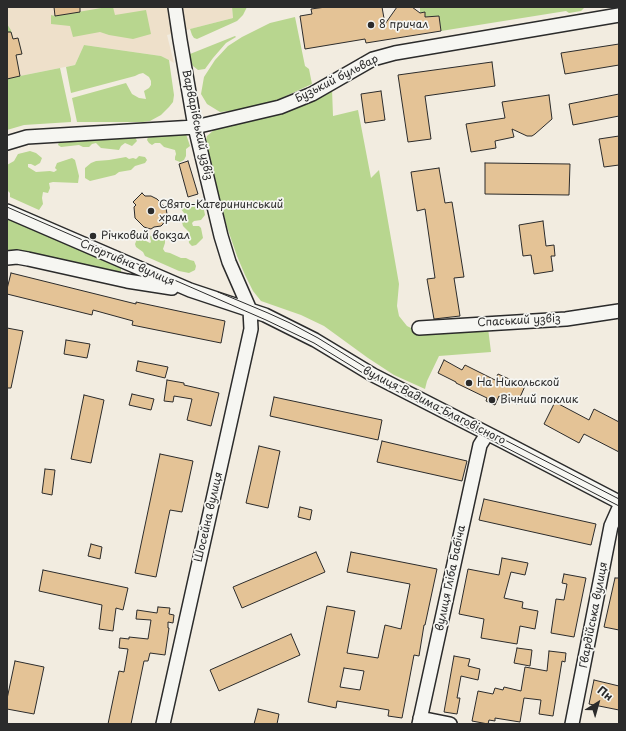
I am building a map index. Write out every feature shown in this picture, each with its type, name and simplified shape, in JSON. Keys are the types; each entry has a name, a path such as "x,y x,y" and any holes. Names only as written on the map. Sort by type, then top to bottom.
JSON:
{"street":[{"name":"Варварівський узвіз","path":"175,7 195,127 221,236 229,262 250,310"},
{"name":"Бузький бульвар","path":"7,143 27,137 195,127 280,107 312,94 373,59 395,53 619,15"},
{"name":"Спортивна вулиця","path":"7,212 190,290 250,310"},
{"path":"7,258 17,257 128,281 190,290"},
{"name":"вулиця Вадима Благовісного","path":"250,310 265,315 315,340 373,375 619,502"},
{"name":"Шосейна вулиця","path":"163,724 251,329 250,310"},
{"name":"Спаський узвіз","path":"419,328 566,319 619,311"},
{"name":"вулиця Гліба Бабіча","path":"419,721 480,445 487,434"},
{"name":"Гвардійська вулиця","path":"572,724 612,526 619,508"},
{"path":"419,721 450,724"}],"shaded area":[{"path":"7,7 232,7 233,18 167,35 174,63 161,56 84,45 75,65 20,76 16,55 18,38 13,39 11,30 7,24"}],"green space":[{"path":"113,7 115,15 146,10 151,34 133,39 100,32 73,37 70,26 51,24 51,15 55,16"},
{"path":"232,7 247,7 243,15 237,21 197,39 194,38 190,29 233,18"},
{"path":"420,7 591,7 584,8 581,11 569,13 566,11 441,31 439,16 425,17 425,12 420,13"},
{"path":"295,17 305,66 309,69 312,84 275,101 248,109 220,112 207,104 201,94 204,77 215,60 228,46 270,23"},
{"path":"7,24 11,30 13,39 18,38 22,54 16,55 20,76 60,68 71,122 24,125 7,130"},
{"path":"235,36 236,37 226,43 205,69 198,70 193,66 188,58 190,54"},
{"path":"84,45 161,56 169,60 174,95 173,102 161,115 150,121 77,122 72,98 126,83 132,94 139,98 146,99 144,91 151,85 149,77 143,73 71,93 66,67 75,65"},
{"path":"332,89 333,116 358,110 371,178 379,170 399,284 397,306 399,316 407,326 417,331 488,328 491,352 439,356 427,381 425,389 394,375 324,326 301,315 261,301 253,291 245,275 227,227 205,143 207,136 214,130 280,111"},
{"path":"186,134 190,146 186,149 186,156 184,160 180,162 175,160 175,150 164,147 160,143 155,143 152,145 147,140 148,137"},
{"path":"135,137 137,141 132,146 125,143 119,150 101,148 96,143 89,147 79,145 61,147 58,145 59,142"},
{"path":"30,151 36,153 42,158 40,163 35,166 28,164 28,167 36,172 54,172 57,170 55,168 57,163 72,158 75,160 79,176 78,183 49,183 50,188 48,193 43,192 43,204 39,210 10,197 10,193 7,190 7,165 14,161 18,154"},
{"path":"139,156 145,157 147,160 145,163 135,166 131,170 90,181 85,178 85,168 91,163 126,157 129,159 136,159"},
{"path":"198,202 201,205 205,215 201,220 194,221 192,223 193,226 199,226 201,228 203,238 196,245 192,246 189,243 188,231 183,226 182,222 185,218 181,209 184,206"},
{"path":"7,217 118,266 121,268 121,272 118,275 7,251"},
{"path":"159,231 165,235 163,249 165,252 194,261 196,266 195,270 189,273 179,271 145,256 143,252 136,247 135,244 137,239 142,239 150,243 150,237 153,232"}],"building":[{"path":"54,7 80,7 80,12 55,16"},
{"name":"8 причал","path":"326,7 382,7 385,24 397,7 412,7 420,13 425,12 425,17 439,16 441,31 366,43 365,39 305,49 300,16 312,14 311,9"},
{"path":"7,32 11,32 13,39 18,38 22,54 16,55 20,76 7,79"},
{"path":"619,44 619,65 565,74 561,53"},
{"path":"492,62 495,86 425,96 431,139 408,142 398,75"},
{"path":"381,91 385,120 365,123 361,94"},
{"path":"619,94 619,116 573,125 569,104"},
{"path":"549,95 552,119 535,134 532,136 527,136 512,129 514,137 495,141 496,148 471,152 466,124 505,118 502,102"},
{"path":"619,136 619,165 604,167 599,139"},
{"path":"188,161 198,194 188,197 179,164"},
{"path":"485,163 570,164 569,195 485,194"},
{"path":"439,168 445,203 452,202 464,277 454,278 460,316 434,319 427,279 435,278 425,209 417,211 411,172"},
{"name":"Свято-Катерининський храм","path":"142,193 145,196 151,196 157,199 166,208 167,214 161,226 151,229 147,228 135,218 134,207 136,205 133,202"},
{"path":"543,221 546,246 554,245 555,256 551,256 553,271 534,274 531,255 523,256 519,225"},
{"path":"11,273 136,304 136,302 225,321 221,343 132,325 133,321 93,310 92,315 7,294"},
{"path":"7,328 23,331 11,388 7,388"},
{"path":"66,340 90,344 87,358 64,354"},
{"path":"444,360 462,370 465,365 495,380 498,374 525,386 517,404 499,396 495,405 486,401 487,398 438,373"},
{"path":"138,361 168,367 165,378 136,371"},
{"path":"167,380 184,383 184,385 219,393 211,426 187,420 192,399 174,396 173,402 164,401"},
{"path":"132,394 154,399 151,410 129,405"},
{"path":"84,395 104,400 91,463 71,459"},
{"path":"274,397 382,420 378,440 270,416"},
{"path":"555,402 589,420 594,409 619,422 619,452 584,434 579,443 544,424"},
{"path":"382,441 467,461 462,481 377,462"},
{"path":"259,446 280,451 268,508 246,503"},
{"path":"160,454 193,461 182,512 170,510 156,577 135,573"},
{"path":"45,469 55,470 52,495 42,493"},
{"path":"484,499 596,524 591,545 479,520"},
{"path":"300,507 312,510 310,520 298,517"},
{"path":"91,544 102,547 100,559 88,556"},
{"path":"316,552 325,572 242,608 233,587"},
{"path":"351,552 437,569 424,625 419,656 414,655 402,718 388,716 389,710 337,701 336,708 308,702 327,606 355,611 347,653 378,658 385,625 401,629 410,584 347,572","holes":["344,668 364,671 360,690 340,687"]},
{"path":"502,558 528,563 525,575 511,572 504,598 523,602 522,608 538,611 535,629 520,626 517,644 481,638 484,619 459,614 468,569 499,575"},
{"path":"43,570 128,588 123,610 116,608 113,631 99,629 102,605 39,591"},
{"path":"564,574 586,578 574,637 551,633 556,599 564,600 567,584 562,583"},
{"path":"615,578 619,578 619,630 604,627"},
{"path":"158,607 170,608 169,614 174,615 173,623 168,622 169,628 165,655 150,653 148,661 144,661 131,724 108,724 119,671 124,672 128,649 119,648 120,638 129,639 129,637 148,639 151,620 136,619 137,610 157,613"},
{"path":"291,634 300,655 219,691 210,670"},
{"path":"517,648 532,650 530,666 514,663"},
{"path":"549,651 566,653 565,662 562,661 553,716 539,714 541,700 524,698 520,722 495,718 495,721 489,720 488,724 472,721 478,691 493,694 495,688 503,690 504,687 521,691 525,667 547,671"},
{"path":"454,656 470,659 468,666 480,669 478,680 461,676 457,698 460,698 457,714 444,712"},
{"path":"15,661 44,667 34,714 7,709 7,699"},
{"path":"594,680 619,686 619,710 589,704"},
{"path":"258,709 279,714 277,724 254,724"}],"tram line":[{"path":"7,207 266,320 314,343 371,378 619,506"},
{"path":"218,292 290,323 318,338 365,367"},
{"path":"381,376 619,499"}],"place":[{"name":"8 причал","path":"371,25"},
{"name":"Свято-Катерининський храм","path":"151,211"},
{"name":"Річковий вокзал","path":"93,236"},
{"name":"На Никольской","path":"469,383"},
{"name":"Вічний поклик","path":"492,400"}]}
